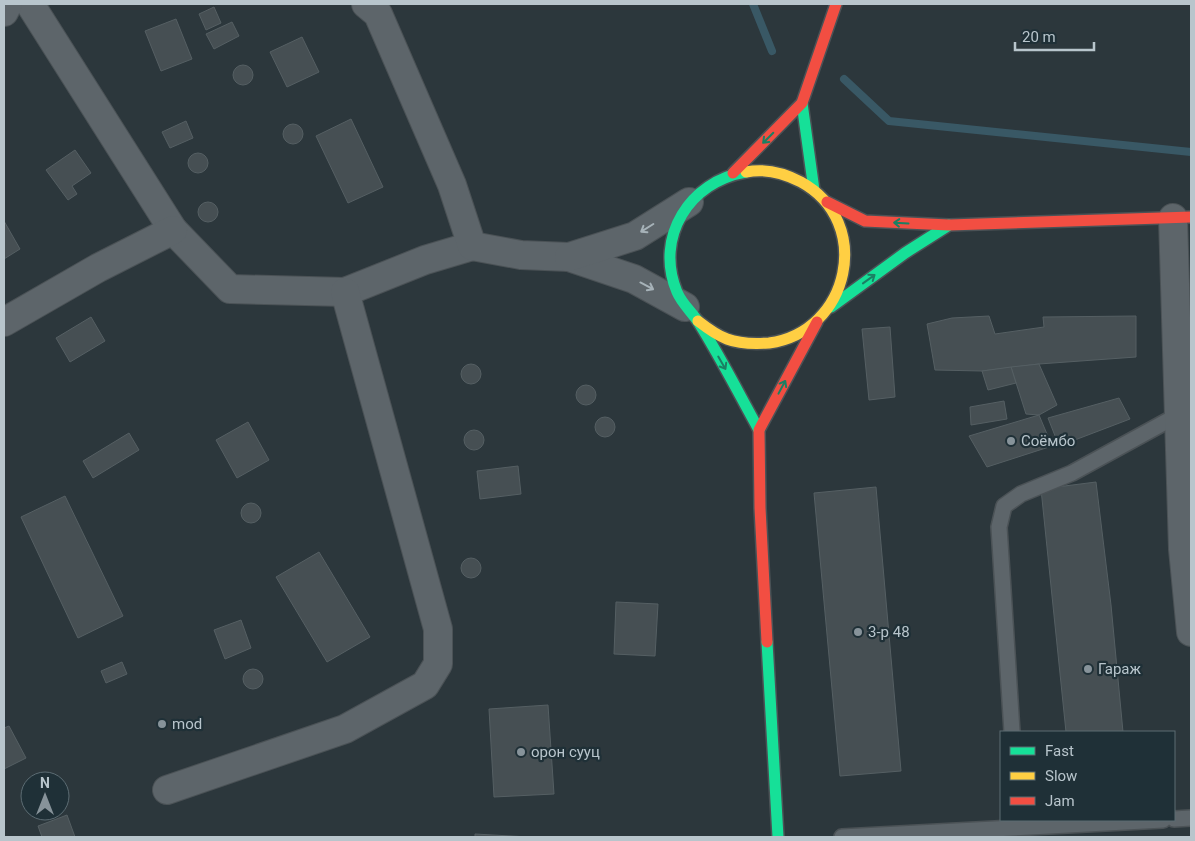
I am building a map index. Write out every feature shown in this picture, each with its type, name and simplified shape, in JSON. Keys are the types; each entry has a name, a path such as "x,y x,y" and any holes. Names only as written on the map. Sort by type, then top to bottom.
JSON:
{"street":[{"path":"4,12 8,4"},
{"path":"30,4 173,230 230,289 345,292 425,260 472,246 521,255 569,257 634,279 691,314 712,332 729,340 748,344 766,344 785,340 817,322"},
{"path":"366,4 378,14 448,176 472,246"},
{"path":"733,173 802,104 836,4"},
{"path":"802,104 814,190"},
{"path":"569,257 635,236 689,202 709,184 733,173 750,169 784,173 800,180 814,190 827,202 837,218 846,254 842,282 830,308"},
{"path":"689,202 679,218 672,235 671,272 676,290 759,430"},
{"path":"827,202 865,221 950,226 1100,219 1182,218 1186,414 1183,549 1191,632"},
{"path":"778,837 760,508 759,430 817,322 830,308 905,253 950,226"},
{"path":"4,322 98,268 173,230"},
{"path":"167,790 345,729 425,685 438,664 438,629 345,292"}],"lane":[{"path":"1012,731 999,527 1004,506 1022,494 1072,473 1186,414"},
{"path":"1175,819 1191,818"},
{"path":"842,837 1018,823 1115,821"}],"building":[{"path":"214,7 221,23 206,30 199,14"},
{"path":"176,19 192,59 161,71 145,31"},
{"path":"232,22 239,36 214,49 206,34"},
{"path":"302,37 319,72 287,87 270,52"},
{"path":"243,65 250,68 253,75 250,82 243,85 236,82 233,75 236,68"},
{"path":"351,119 383,187 348,203 316,136"},
{"path":"186,121 193,138 170,148 162,132"},
{"path":"293,124 300,127 303,134 300,141 293,144 286,141 283,134 286,127"},
{"path":"75,150 91,173 72,186 77,194 68,200 46,170"},
{"path":"198,153 205,156 208,163 205,170 198,173 191,170 188,163 191,156"},
{"path":"208,202 215,205 218,212 215,219 208,222 201,219 198,212 201,205"},
{"path":"4,221 20,249 4,259"},
{"path":"989,316 995,334 1044,327 1043,317 1136,316 1136,357 1039,364 982,371 935,370 927,324 952,318"},
{"path":"91,317 105,341 70,362 56,338"},
{"path":"890,327 895,397 869,400 862,329"},
{"path":"471,364 478,367 481,374 478,381 471,384 464,381 461,374 464,367"},
{"path":"1039,364 1057,405 1039,415 1026,414 1011,367"},
{"path":"1011,367 1016,383 988,390 982,371"},
{"path":"586,385 593,388 596,395 593,402 586,405 579,402 576,395 579,388"},
{"path":"1119,398 1130,419 1059,446 1048,418"},
{"path":"1004,401 1007,419 971,425 970,407"},
{"name":"Соёмбо","path":"1039,415 1052,446 987,467 969,436"},
{"path":"605,417 612,420 615,427 612,434 605,437 598,434 595,427 598,420"},
{"path":"248,422 269,460 237,478 216,440"},
{"path":"474,430 481,433 484,440 481,447 474,450 467,447 464,440 467,433"},
{"path":"129,433 139,450 93,478 83,461"},
{"path":"518,466 521,494 480,499 477,471"},
{"name":"Гараж","path":"1096,482 1111,605 1123,731 1066,731 1041,489"},
{"name":"3-р 48","path":"876,487 901,771 840,776 814,493"},
{"path":"65,496 123,616 78,638 21,517"},
{"path":"251,503 258,506 261,513 258,520 251,523 244,520 241,513 244,506"},
{"path":"319,552 370,637 327,662 276,577"},
{"path":"471,558 478,561 481,568 478,575 471,578 464,575 461,568 464,561"},
{"path":"616,602 658,604 655,656 614,654"},
{"path":"241,620 251,648 225,659 214,630"},
{"path":"122,662 127,674 106,683 101,671"},
{"path":"253,669 260,672 263,679 260,686 253,689 246,686 243,679 246,672"},
{"name":"орон сууц","path":"548,705 554,794 494,797 489,709"},
{"path":"9,726 26,758 4,769 4,728"},
{"path":"51,821 69,821 75,837 42,837 38,826"},
{"path":"475,834 529,837 475,837"}],"waterway":[{"path":"753,4 772,51"},
{"path":"844,79 889,121 1191,152"}],"traffic: fast":[{"path":"802,103 814,190"},
{"path":"746,172 726,177 708,187 693,199 682,215 674,232 670,251 671,271 679,296 707,336 759,430"},
{"path":"831,307 905,253 949,225"},
{"path":"767,642 778,837"}],"traffic: slow":[{"path":"698,321 719,335 742,343 769,343 797,335 818,319 834,298 843,273 844,248 838,222 824,200 801,182 788,176 768,171 746,172"}],"traffic: jam":[{"path":"733,173 802,103 836,4"},
{"path":"827,202 865,221 949,225 1191,217"},
{"path":"767,642 760,508 759,430 817,322"}],"place":[{"name":"Соёмбо","path":"1011,441"},
{"name":"3-р 48","path":"858,632"},
{"name":"Гараж","path":"1088,669"},
{"name":"mod","path":"162,724"},
{"name":"орон сууц","path":"521,752"}]}
